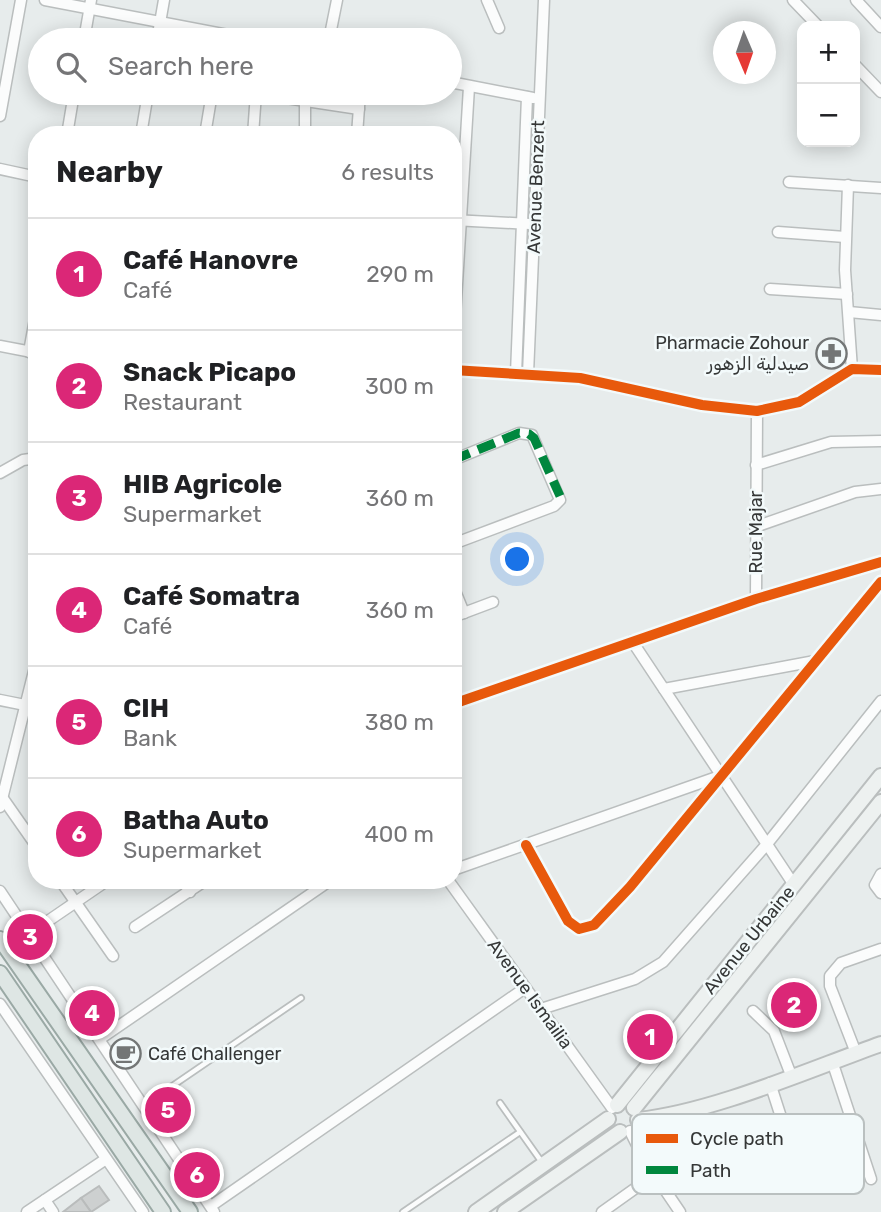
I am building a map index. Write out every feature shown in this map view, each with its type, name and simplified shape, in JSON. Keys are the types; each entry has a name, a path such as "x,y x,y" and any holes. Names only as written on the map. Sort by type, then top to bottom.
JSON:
{"main road":[{"path":"0,939 190,1212"},
{"path":"0,973 163,1212"}],"street":[{"path":"0,116 21,0"},
{"path":"45,0 91,4 184,28"},
{"path":"159,28 164,0"},
{"path":"331,28 337,0"},
{"path":"487,0 499,28"},
{"name":"Avenue Benzert","path":"528,374 544,0"},
{"path":"793,0 813,21"},
{"path":"856,0 881,27"},
{"path":"86,28 91,4"},
{"path":"860,70 881,92"},
{"path":"462,85 540,100"},
{"path":"462,138 469,86"},
{"name":"Avenue Benzert","path":"516,374 527,97"},
{"path":"69,126 73,105"},
{"path":"142,126 146,105"},
{"path":"206,126 210,105"},
{"path":"253,126 254,105"},
{"path":"305,105 305,126"},
{"path":"328,105 359,109"},
{"path":"358,126 359,105"},
{"path":"0,169 28,175"},
{"path":"789,182 881,188"},
{"path":"848,185 845,237 852,369"},
{"path":"462,220 535,224"},
{"path":"778,232 845,237"},
{"path":"770,289 848,294"},
{"path":"849,312 881,315"},
{"path":"0,346 28,352"},
{"path":"462,371 580,378 702,405 757,411 799,402 852,369 881,370"},
{"name":"Rue Majar","path":"756,599 757,411"},
{"path":"462,456 519,433 529,434 534,438 560,500 554,506 462,541"},
{"name":"Rue Majar","path":"756,465 831,442 881,441"},
{"path":"0,473 28,459"},
{"path":"755,527 855,492 881,489"},
{"path":"462,701 756,599 881,562"},
{"path":"526,845 568,921 579,929 587,928 600,920 881,582"},
{"path":"462,608 464,613 493,602"},
{"path":"632,641 794,885"},
{"path":"664,688 816,661"},
{"path":"28,694 1,802 28,836"},
{"path":"0,700 25,705"},
{"path":"541,1009 635,979 657,967 766,844 881,701"},
{"path":"462,867 721,776"},
{"name":"Avenue Urbaine","path":"476,1212 543,1165 612,1111 881,776"},
{"name":"Avenue Urbaine","path":"637,1114 881,802"},
{"path":"881,874 875,885 881,893"},
{"path":"66,889 113,956"},
{"path":"29,934 94,889"},
{"path":"135,927 194,889"},
{"path":"100,1039 318,889"},
{"name":"Avenue Ismailia","path":"454,889 612,1111"},
{"path":"0,891 213,1209 525,988"},
{"path":"856,1053 830,986 830,976 841,964 880,951"},
{"path":"0,1004 144,1212"},
{"path":"753,1011 771,1026 791,1075"},
{"path":"675,1114 881,1044"},
{"path":"832,1061 850,1114"},
{"path":"770,1083 780,1114"},
{"path":"630,1123 612,1128 612,1111 626,1104 632,1127"},
{"path":"505,1212 630,1123"},
{"path":"27,1212 106,1158"},
{"path":"864,1158 871,1179"},
{"path":"602,1212 632,1191"},
{"path":"667,1194 680,1212"},
{"path":"45,1200 54,1212"}],"lane":[{"path":"144,1105 301,998"},
{"path":"500,1103 543,1165"},
{"path":"403,1212 520,1132"}],"building":[{"path":"99,1186 109,1200 91,1212 81,1198"},
{"path":"81,1198 91,1212 63,1212"}],"marked path":[{"path":"462,456 519,433 529,434 534,438 560,496"}],"cycle path":[{"path":"462,371 580,378 702,405 757,411 799,402 852,369 881,370"},
{"path":"462,701 756,599 881,562"},
{"path":"526,845 568,921 579,929 594,925 630,887 881,582"}],"place":[{"name":"Pharmacie Zohour صيدلية الزهور","path":"832,353"},
{"name":"HIB Agricole","path":"30,937"},
{"name":"Snack Picapo","path":"794,1005"},
{"name":"Café Somatra","path":"92,1013"},
{"name":"Café Hanovre","path":"650,1037"},
{"name":"Café Challenger","path":"125,1054"},
{"name":"CIH","path":"168,1110"},
{"name":"Batha Auto","path":"197,1175"}]}
